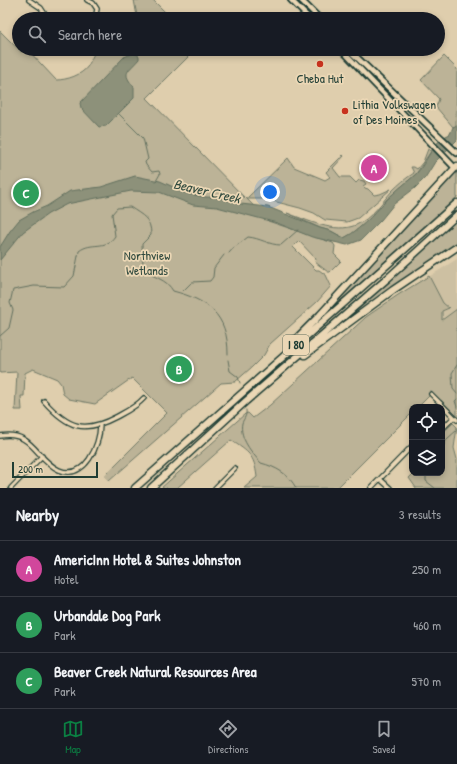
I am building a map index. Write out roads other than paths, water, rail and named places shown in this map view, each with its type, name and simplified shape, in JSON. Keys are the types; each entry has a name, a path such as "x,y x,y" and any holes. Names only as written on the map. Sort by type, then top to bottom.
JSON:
{"highway":[{"path":"245,390 320,315 456,167"},
{"name":"I 80","path":"135,488 457,203"},
{"name":"I 80","path":"151,488 280,371 388,278 457,215"},
{"path":"280,371 292,365 393,290 457,247"}],"main road":[{"path":"291,0 303,12"},
{"path":"301,0 313,12"},
{"path":"348,56 446,160 456,167"},
{"path":"355,56 456,152"}],"street":[{"path":"29,0 41,8 44,12"},
{"path":"87,0 93,3 97,9 96,12"},
{"path":"431,394 455,418 445,426"},
{"path":"44,401 57,415 70,423 86,427 100,425 138,406 144,398"},
{"path":"0,436 14,435 22,438 59,470 70,471 79,468 88,462 94,452 98,440 100,425"},
{"path":"371,488 409,449"},
{"path":"11,488 42,456"},
{"path":"215,488 235,468"},
{"path":"380,478 390,488"}],"waterway":[{"path":"119,114 143,138 148,159 145,162 146,165 152,172 159,171 160,174 156,181"},
{"path":"0,336 9,328 13,310 10,303 13,290 34,286 64,287 74,276 79,251 84,248 103,245 111,241 115,236 112,214 117,208 130,207 148,221 151,229 151,235 142,244 143,265 151,274 166,283 173,291 196,299 213,311 220,319 224,329 227,340 228,354"},
{"path":"229,253 235,246 248,237 281,245 298,230"},
{"path":"183,291 192,282 210,281 213,277 214,268 224,255"},
{"path":"228,360 230,371 238,377 240,383"},
{"path":"457,365 452,373 453,389 457,394"},
{"path":"457,399 455,401 457,407"},
{"path":"246,410 242,423 242,434 247,445 261,463 282,472 290,479 296,488"},
{"path":"445,443 447,439 457,430"},
{"path":"426,476 426,481 435,488"}],"place":[{"name":"Cheba Hut","path":"320,64"},
{"name":"Lithia Volkswagen of Des Moines","path":"345,111"},
{"name":"AmericInn Hotel & Suites Johnston","path":"374,168"},
{"name":"Beaver Creek Natural Resources Area","path":"26,193"},
{"name":"Urbandale Dog Park","path":"179,369"}],"water label":[{"name":"Beaver Creek","path":"207,191"}],"park label":[{"name":"Northview Wetlands","path":"147,262"}]}
